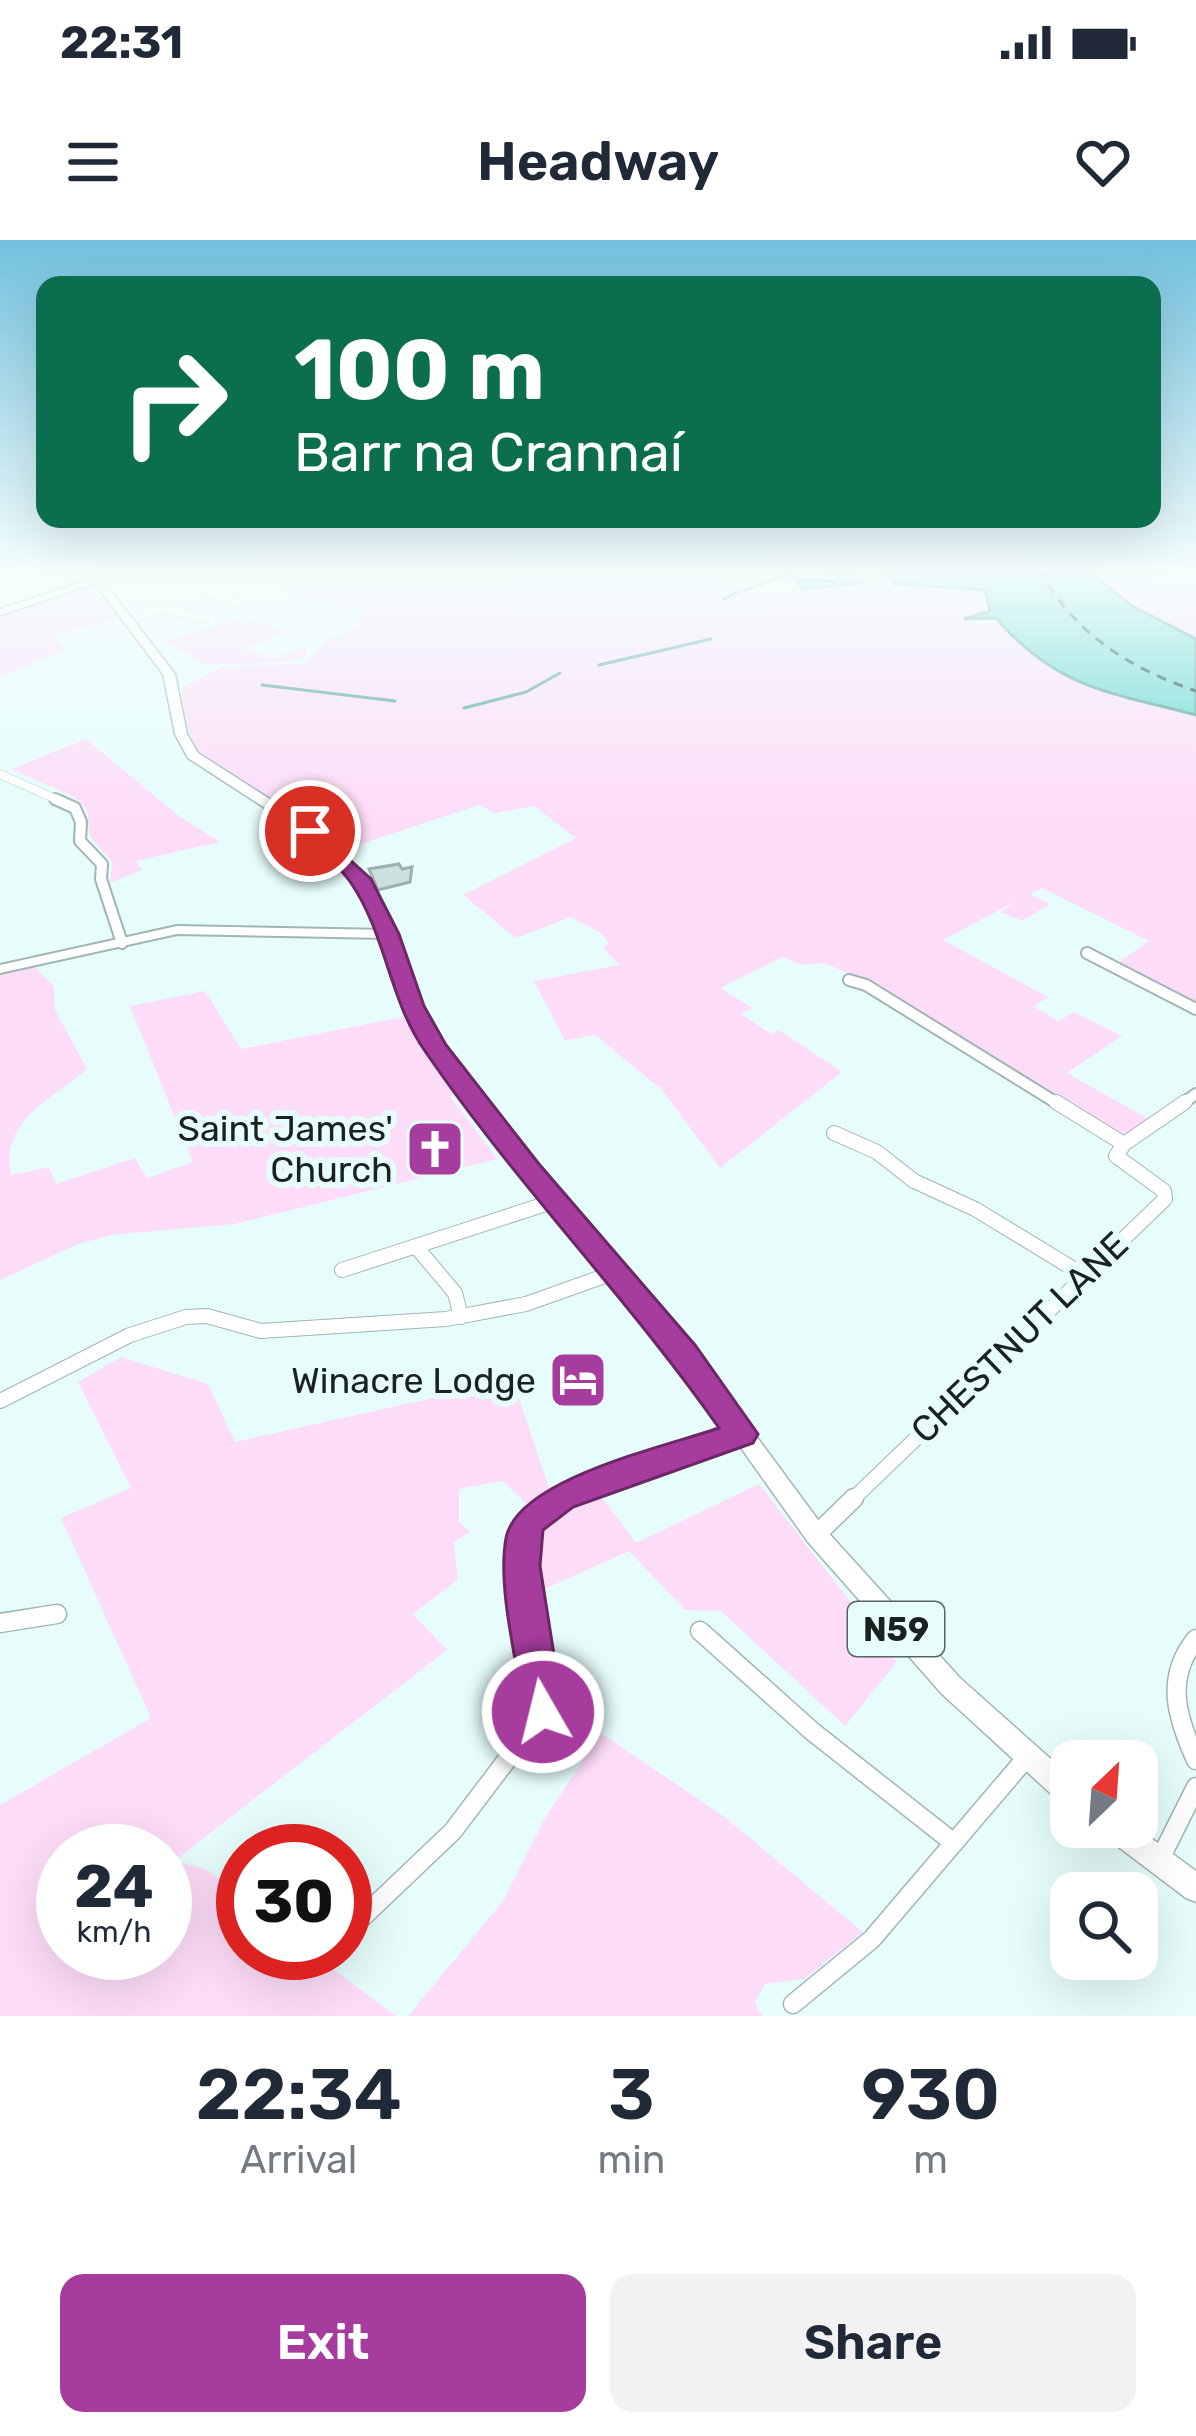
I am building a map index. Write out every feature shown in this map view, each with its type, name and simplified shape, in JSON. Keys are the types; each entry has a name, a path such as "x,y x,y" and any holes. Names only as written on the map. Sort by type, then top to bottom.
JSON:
{"main road":[{"name":"N59","path":"153,652 164,666 182,734 193,755 302,825 351,867 388,934 412,1006 434,1047 555,1202 684,1354 816,1535 903,1636 1050,1776"},
{"path":"1142,1848 1196,1888"}],"street":[{"path":"0,774 75,808 80,841 103,864 101,879 122,944"},
{"path":"0,969 188,929 388,934"},
{"path":"1087,953 1196,1009"},
{"name":"CHESTNUT LANE","path":"816,1535 1165,1198 1163,1191 1119,1162 1116,1156 1124,1144 866,985 849,980"},
{"path":"1124,1144 1196,1094"},
{"path":"834,1132 877,1152 914,1180 975,1209 1082,1274"},
{"path":"342,1270 555,1202"},
{"path":"418,1249 455,1293 461,1317"},
{"path":"0,1401 130,1335 187,1317 207,1316 262,1331 461,1317 526,1304 616,1272"},
{"path":"372,1908 453,1832 543,1712 522,1566 524,1534 530,1521 560,1497 741,1434"},
{"path":"0,1623 57,1615"},
{"path":"700,1631 812,1732 954,1844"},
{"path":"1196,1640 1184,1654 1173,1687 1196,1760"},
{"path":"793,2005 872,1939 1028,1757"},
{"path":"1159,1861 1196,1787"}],"shaded area":[{"path":"0,652 60,652 0,678"},
{"path":"183,652 255,652 272,659 307,652 293,662 207,665"},
{"path":"315,652 1032,652 1089,684 1196,715 1196,1004 1115,965 1149,941 1042,888 1030,894 1050,904 1022,921 1000,912 1018,900 943,940 1048,997 1033,1006 1058,1021 1074,1012 1122,1036 1067,1073 1150,1120 1124,1137 870,982 824,963 801,965 783,957 720,988 752,1008 741,1014 771,1034 779,1030 842,1072 720,1168 662,1090 595,1035 565,1041 534,981 619,965 603,947 609,943 601,933 571,917 516,938 463,895 576,838 534,806 495,813 479,805 346,849 205,756 187,723 181,688 221,667 303,664"},
{"path":"86,739 180,817 220,842 136,861 142,870 109,883 113,863 90,837 87,809 72,796 11,769"},
{"path":"34,966 54,987 55,1010 87,1069 21,1125 13,1139 11,1175 49,1167 56,1184 135,1158 147,1178 193,1162 130,1006 205,991 241,1049 403,1017 456,1093 450,1096 497,1159 235,1224 111,1235 78,1244 0,1280 0,972"},
{"path":"121,1357 208,1384 235,1442 513,1380 552,1497 531,1509 503,1481 459,1489 459,1522 470,1532 454,1542 458,1580 413,1614 447,1650 192,1847 192,1824 36,1824 36,1980 192,1980 192,1866 216,1876 216,1980 348,1980 396,2016 0,2016 0,1805 151,1718 61,1518 131,1488 78,1382"},
{"path":"759,1484 897,1662 845,1726 721,1611 685,1610 629,1551 542,1590 553,1659 595,1729 726,1818 863,1932 804,1979 765,1984 755,2002 762,2016 408,2016 503,1901 545,1818 590,1750 565,1726 556,1705 554,1671 543,1662 531,1607 531,1532 558,1506 598,1492 636,1543"}],"water":[{"path":"1031,652 1196,652 1196,715 1087,685"}],"building":[{"path":"399,864 402,869 412,867 410,882 378,890 369,869"}],"waterway":[{"path":"599,665 656,652"},
{"path":"464,708 526,692 560,673"},
{"path":"262,685 395,701"}],"ferry route":[{"path":"1115,652 1196,691"}],"place":[{"name":"Saint James' Church","path":"435,1149"},
{"name":"Winacre Lodge","path":"578,1380"}],"route":[{"path":"310,831 360,879 388,934 412,1006 434,1047 529,1171 651,1312 741,1434 560,1497 530,1521 524,1534 522,1566 543,1712"}]}
